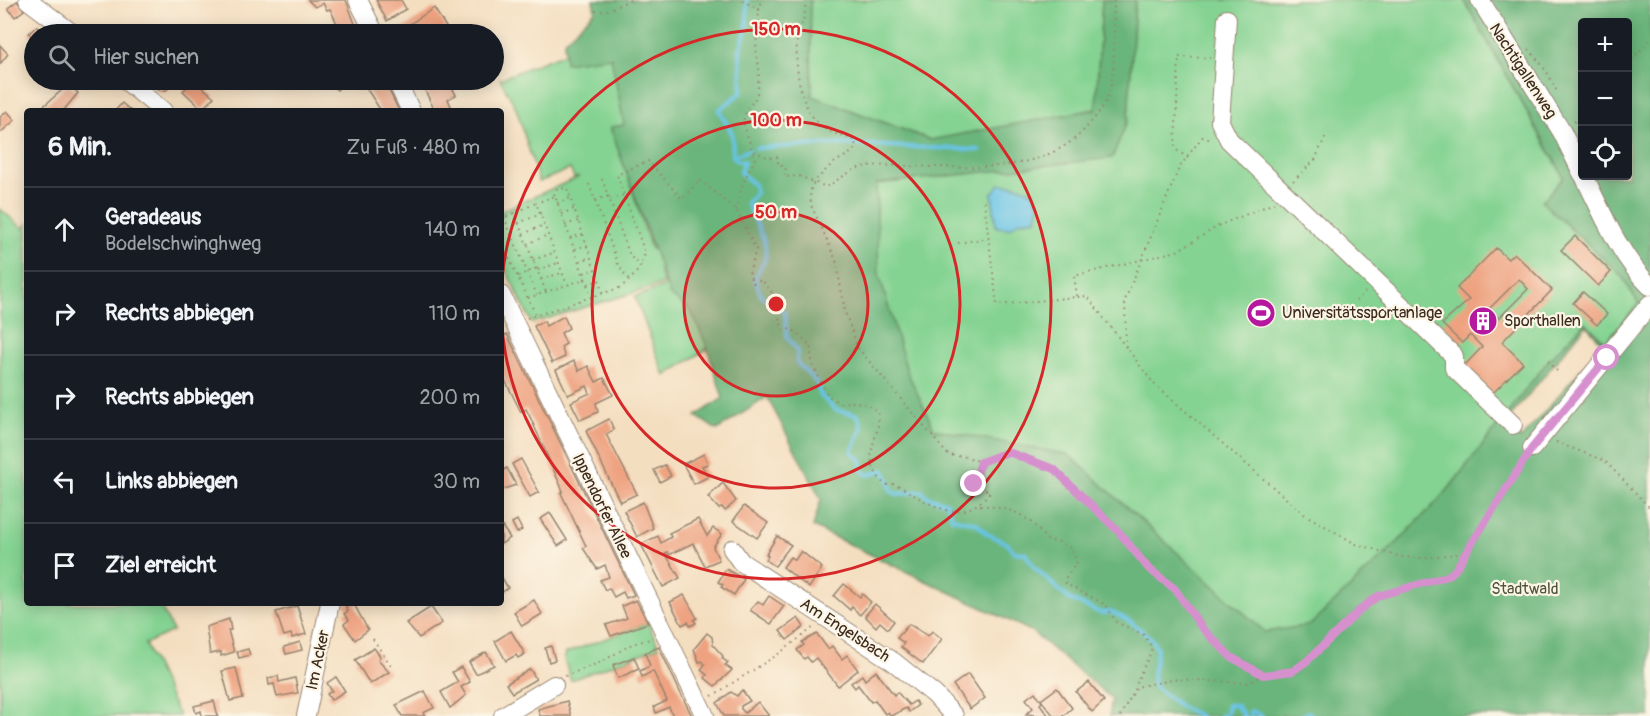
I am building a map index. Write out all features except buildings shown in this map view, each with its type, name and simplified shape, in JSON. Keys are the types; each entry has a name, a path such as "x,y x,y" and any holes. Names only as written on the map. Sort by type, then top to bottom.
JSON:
{"street":[{"path":"28,0 60,24"},
{"path":"358,0 370,24"},
{"name":"Nachtigallenweg","path":"1480,0 1562,132 1578,164"},
{"path":"1227,19 1220,122 1229,140 1454,356 1454,368 1513,425"},
{"path":"137,90 159,108"},
{"path":"401,90 410,108"},
{"name":"Nachtigallenweg","path":"1586,180 1618,245 1650,286"},
{"name":"Ippendorfer Allee","path":"504,301 706,708"},
{"path":"1537,442 1650,303"},
{"name":"Am Engelsbach","path":"732,549 741,562 916,679 954,716"},
{"name":"Im Acker","path":"306,716 329,606"},
{"path":"503,716 554,685"}],"path":[{"path":"618,0 618,5"},
{"path":"595,11 606,11 630,0"},
{"path":"736,210 743,183 754,159 754,151 743,122 746,109 754,101 758,91 756,49 762,0"},
{"path":"805,0 804,23 797,41 799,88 810,113 821,126 856,141 857,148 832,164 814,182 810,192 811,205 836,260 845,312 858,348 902,404 937,439 940,447 948,455 967,457 981,462 1008,452 1054,469 1119,532 1148,568 1175,589 1202,628 1231,657 1263,675"},
{"path":"754,151 769,158 778,157 778,164 786,168 784,177 804,177 826,187 855,169 866,166 967,166 1023,163 1049,156 1063,149 1093,121 1107,96 1113,67 1114,0"},
{"path":"743,1 759,10"},
{"path":"1632,60 1650,40"},
{"path":"1188,158 1175,149 1179,57 1210,58 1211,49"},
{"path":"1125,347 1125,300 1179,168 1202,137 1212,141 1220,122"},
{"path":"1077,297 1074,276 1140,262 1177,251 1220,225 1285,194 1316,160 1326,135"},
{"path":"514,322 630,282 641,266 645,253 617,175 648,161 682,199 700,180 736,210 756,249 749,274 753,283 762,280 778,302 783,330 792,329 810,345 813,366 833,401 866,403 878,412 879,419 870,453 878,474 886,485 895,484 910,494 944,508 967,512 980,505 990,492 974,484 981,462"},
{"path":"602,179 630,256 641,266"},
{"path":"589,184 618,264 630,282"},
{"path":"591,297 555,196 557,189 565,186 603,293"},
{"path":"595,200 624,195"},
{"path":"504,217 555,196"},
{"path":"557,203 570,198"},
{"path":"984,201 997,305 1087,296 1154,384 1172,402 1304,514 1356,544 1401,557 1421,558 1466,553"},
{"path":"537,203 567,285"},
{"path":"561,214 574,209"},
{"path":"514,212 546,292"},
{"path":"518,223 541,214"},
{"path":"504,220 537,295"},
{"path":"565,225 578,221"},
{"path":"523,234 544,225"},
{"path":"570,238 583,234"},
{"path":"527,244 548,235"},
{"path":"958,243 989,238"},
{"path":"574,249 587,245"},
{"path":"504,248 536,315"},
{"path":"533,260 554,252"},
{"path":"579,261 591,257"},
{"path":"518,276 527,271 558,263"},
{"path":"583,273 596,269"},
{"path":"541,279 562,273"},
{"path":"528,298 585,279"},
{"path":"587,284 600,280"},
{"path":"1548,361 1557,371"},
{"path":"1136,688 1166,680 1248,683 1263,675 1293,671 1378,596 1448,576 1455,570 1537,442 1605,461 1650,508"},
{"path":"980,505 1011,509 1030,519 1048,541 1068,545 1077,562 1065,579 1066,584 1106,605 1108,612 1116,622 1144,635 1152,646 1149,658 1138,675 1136,688 1120,716"},
{"path":"706,708 825,617"},
{"path":"569,674 601,662 637,642 654,638"},
{"path":"373,639 392,667"}],"green space":[{"name":"Stadtwald","path":"593,0 810,0 812,96 931,140 1096,109 1102,0 1135,0 1128,119 1112,158 876,184 879,274 907,371 934,429 1069,455 1265,632 1310,625 1402,538 1447,491 1548,361 1585,322 1605,342 1639,304 1622,276 1542,202 1564,177 1464,0 1650,0 1650,716 1109,716 1112,699 1031,631 813,527 821,499 767,397 717,430 696,416 723,398 706,344 691,311 670,295 610,127 624,125 611,57 565,63 564,41 595,11","holes":["1586,325 1603,344 1521,439 1505,423"]},
{"path":"809,0 810,4 810,0 1102,0 1096,109 931,140 812,96 810,19 798,98 877,230 876,184 1112,157 1128,119 1135,0 1464,0 1564,178 1542,202 1622,276 1639,304 1605,343 1585,322 1548,361 1447,491 1402,538 1650,716 1150,654 747,323 665,376 635,297 665,286 658,267 663,284 532,323 504,266 504,210 579,177 574,178 570,169 539,182 516,108 504,86 504,77 609,35","holes":["623,161 637,189 651,249"]},
{"path":"0,209 24,227 24,606 160,606 173,631 145,644 179,716 0,716"},
{"path":"648,623 659,647 571,680 564,659 566,653"}],"water":[{"path":"1000,184 1020,186 1034,193 1039,206 1036,219 1020,221 1010,228 996,227 992,193"}],"waterway":[{"path":"747,0 747,27 740,50 742,92 719,110 732,133 733,156 736,160 744,162 740,172 754,185 756,193 747,203 763,240 766,255 755,279 761,296 776,303 785,314 787,337 797,350 797,363 816,382 821,396 836,410 858,415 862,428 852,452 861,460 863,472 869,475 883,470 889,480 891,491 897,494 922,491 926,496 947,503 952,518 976,523 986,533 1008,544 1014,552 1025,553 1034,567 1069,599 1101,613 1112,612 1131,622 1151,638 1157,649 1153,677 1155,687 1181,707 1200,716"},
{"path":"756,148 842,144 979,150"},
{"path":"733,156 749,150"},
{"path":"1220,716 1227,713 1227,705 1236,705 1244,716"},
{"path":"1250,716 1251,711 1262,716"},
{"path":"1303,716 1308,712 1313,716"}],"place":[{"name":"Universitätssportanlage","path":"1261,313"},
{"name":"Sporthallen","path":"1483,321"}],"route":[{"path":"974,484 981,462 1008,452 1022,455 1054,469 1119,532 1148,568 1175,589 1202,628 1231,657 1263,675 1293,671 1378,596 1448,576 1455,570 1532,448 1607,358"}]}
